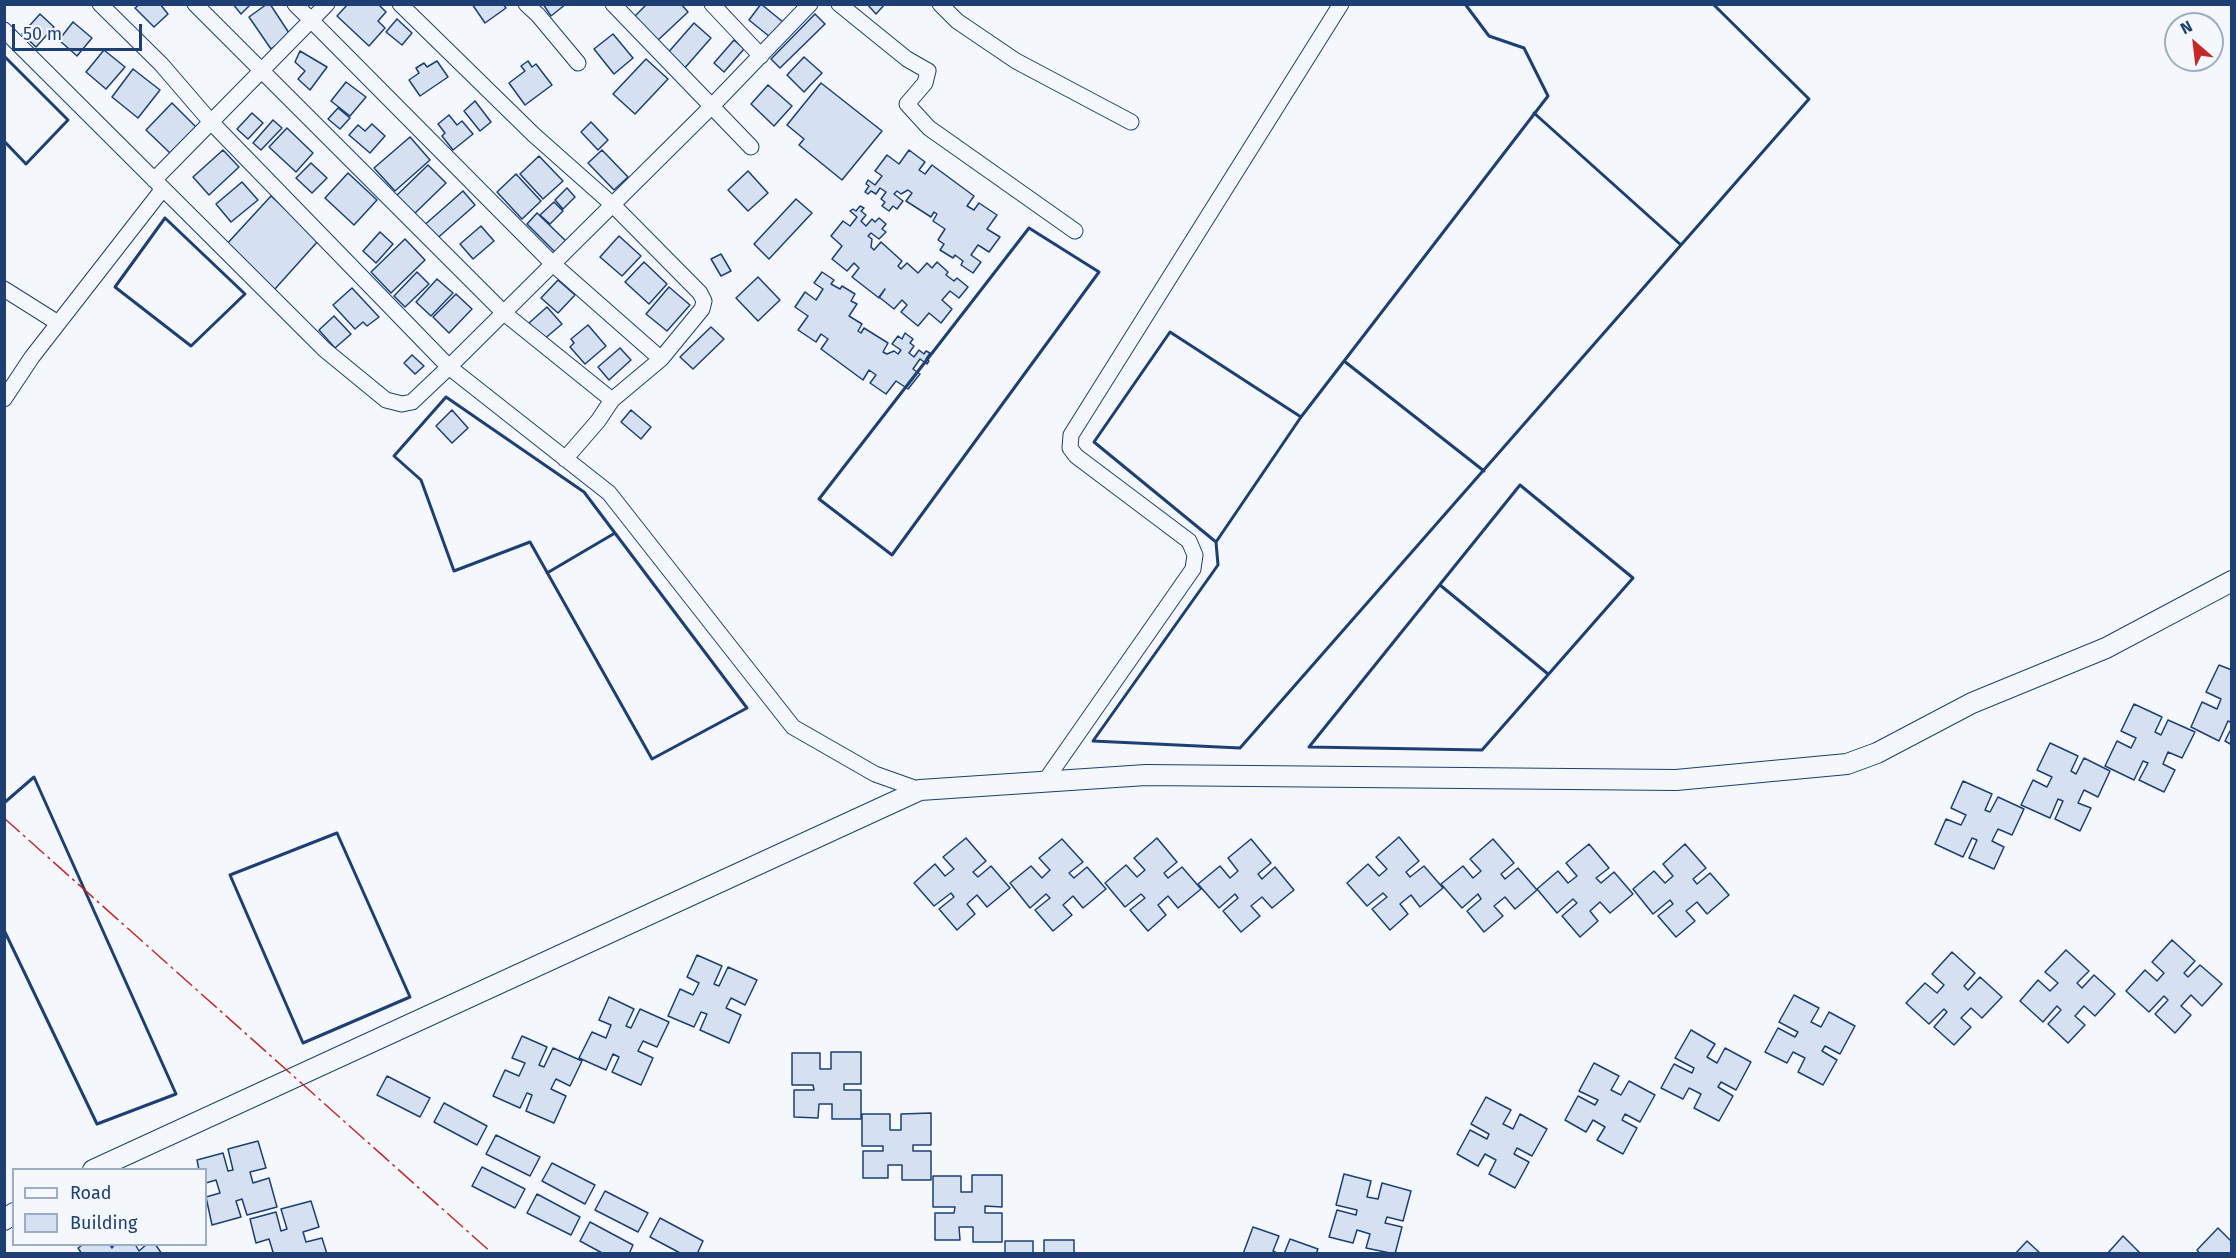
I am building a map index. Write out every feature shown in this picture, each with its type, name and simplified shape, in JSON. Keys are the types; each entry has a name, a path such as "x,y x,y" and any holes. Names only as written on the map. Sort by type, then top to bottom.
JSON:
{"street":[{"path":"99,4 161,64 211,122 449,367 609,493 793,727 875,774 920,790"},
{"path":"195,4 504,313 612,400"},
{"path":"295,4 553,264 661,358"},
{"path":"4,399 32,357 158,185 211,122 327,4"},
{"path":"400,4 534,135 613,205 700,293 704,301 702,309 661,358 612,400 598,421 565,459"},
{"path":"526,4 579,63"},
{"path":"613,4 751,147"},
{"path":"712,4 761,56"},
{"path":"4,30 325,350 386,400 402,404 412,402 449,367 711,107 810,4"},
{"path":"838,4 907,59 928,71 925,83 908,104 929,128 1075,231"},
{"path":"940,4 957,21 1016,61 1131,122"},
{"path":"1045,781 1193,568 1195,555 1190,541 1076,456 1070,448 1071,435 1341,4"},
{"path":"4,289 58,323"},
{"path":"97,1168 920,790 1146,776 1676,780 1847,764 1877,753 1971,703 2106,648 2232,581"}],"building":[{"path":"140,4 160,4 168,14 154,27 135,8"},
{"path":"233,4 251,4 241,14"},
{"path":"270,4 291,36 271,49 249,17"},
{"path":"348,4 378,4 386,12 378,21 385,28 369,46 337,16"},
{"path":"472,4 503,4 506,8 485,23"},
{"path":"543,4 566,4 551,16"},
{"path":"647,4 681,4 688,12 656,42 633,18"},
{"path":"761,4 783,22 770,37 749,20"},
{"path":"867,4 885,4 876,14"},
{"path":"40,14 54,27 36,47 22,34"},
{"path":"815,14 825,24 780,68 771,59"},
{"path":"397,19 412,33 402,45 386,32"},
{"path":"73,22 92,38 77,56 59,40"},
{"path":"694,23 711,38 683,70 666,55"},
{"path":"613,34 633,58 614,74 594,49"},
{"path":"734,40 744,49 724,72 714,63"},
{"path":"104,50 125,67 106,89 86,72"},
{"path":"300,51 327,67 310,90 298,79 305,71 295,62"},
{"path":"804,57 822,73 804,92 787,75"},
{"path":"646,59 668,79 635,114 613,94"},
{"path":"437,61 448,77 420,96 409,80 419,73 416,68 424,63 427,67"},
{"path":"528,61 532,67 536,64 552,85 525,105 509,83 525,71 521,66"},
{"path":"133,69 160,90 138,118 112,97"},
{"path":"346,82 366,97 350,116 331,101"},
{"path":"821,83 882,131 842,180 799,145 804,139 787,125"},
{"path":"768,85 792,106 774,126 751,104"},
{"path":"475,101 491,122 480,131 464,111"},
{"path":"172,103 196,127 170,153 146,130"},
{"path":"338,108 350,118 340,129 328,119"},
{"path":"252,113 263,123 248,139 237,129"},
{"path":"449,115 457,125 462,121 473,134 453,150 442,136 445,133 438,124"},
{"path":"273,120 282,128 261,150 253,143"},
{"path":"591,122 608,140 598,150 581,132"},
{"path":"372,124 385,136 370,153 349,135 358,125 365,131"},
{"path":"287,128 313,153 296,172 269,147"},
{"path":"410,137 430,160 395,191 374,168"},
{"path":"223,150 239,167 209,195 193,177"},
{"path":"602,150 628,177 614,190 588,163"},
{"path":"909,150 925,162 919,170 925,174 932,165 974,196 967,206 974,210 979,203 997,215 987,229 1000,237 989,252 978,245 971,255 981,262 973,273 961,265 963,261 955,255 953,258 940,250 944,244 938,240 945,229 933,221 937,214 934,212 931,217 906,201 912,193 908,190 901,194 897,191 894,194 903,201 897,209 893,206 889,211 882,206 885,202 881,199 886,192 880,188 876,194 871,191 868,194 865,192 869,186 866,184 868,180 875,185 882,176 875,171 887,155 899,164"},
{"path":"539,156 563,181 543,199 520,174"},
{"path":"311,163 327,178 312,193 296,178"},
{"path":"428,165 446,183 411,217 393,199"},
{"path":"748,171 768,193 748,211 728,190"},
{"path":"348,173 377,200 354,225 325,198"},
{"path":"516,174 541,201 522,219 497,192"},
{"path":"242,182 258,200 231,222 216,204"},
{"path":"567,188 575,197 563,209 555,200"},
{"path":"463,191 475,205 433,242 421,228"},
{"path":"271,196 319,240 274,290 225,246"},
{"path":"796,199 812,213 769,259 754,244"},
{"path":"554,202 563,211 550,224 540,215"},
{"path":"860,206 864,208 861,211 866,215 861,221 866,226 872,219 875,222 879,218 886,224 882,229 886,232 879,239 871,233 868,236 872,239 871,247 874,250 881,242 902,261 898,266 901,269 907,263 918,273 927,263 932,268 937,262 948,272 946,275 954,281 957,278 968,287 959,298 950,291 942,300 952,309 941,323 929,313 918,326 901,312 907,305 902,300 894,309 852,277 859,268 854,263 847,271 832,259 842,246 831,236 843,221 850,226 857,217 850,211 853,209 856,211"},
{"path":"537,213 567,242 556,253 527,224"},
{"path":"481,226 494,241 473,259 460,244"},
{"path":"380,232 393,244 376,263 363,251"},
{"path":"619,236 641,256 622,276 600,257"},
{"path":"405,239 425,260 391,293 371,272"},
{"path":"721,254 731,271 721,276 711,259"},
{"path":"644,262 667,284 649,304 625,282"},
{"path":"417,272 429,284 405,307 394,296"},
{"path":"822,272 834,280 831,284 840,289 842,286 855,294 851,301 857,304 849,316 862,324 858,331 861,333 864,328 888,343 883,352 887,354 894,351 898,354 901,350 892,344 898,336 902,339 905,333 913,339 910,343 914,346 909,353 914,357 919,350 924,354 926,351 930,353 926,359 929,361 927,364 920,359 913,369 920,374 908,389 896,381 886,394 870,383 876,375 869,370 863,380 821,349 828,339 821,334 816,342 798,330 808,316 795,307 805,292 816,300 823,289 814,283"},
{"path":"758,277 780,300 758,321 736,298"},
{"path":"437,279 453,293 431,316 416,302"},
{"path":"558,280 575,295 558,313 541,298"},
{"path":"669,287 690,305 667,331 646,314"},
{"path":"352,288 379,317 367,326 363,322 355,329 333,305"},
{"path":"456,294 472,309 449,333 433,317"},
{"path":"547,307 562,324 543,340 529,323"},
{"path":"334,316 351,334 335,348 319,330"},
{"path":"588,325 606,346 585,364 570,347 574,343 571,339"},
{"path":"711,327 724,339 693,369 680,357"},
{"path":"620,348 631,360 609,380 598,367"},
{"path":"412,355 424,366 415,374 404,363"},
{"path":"452,410 468,428 452,443 436,426"},
{"path":"631,410 651,427 641,439 621,422"},
{"path":"2219,665 2232,670 2232,723 2228,721 2219,741 2191,727 2202,702 2217,709 2221,699 2206,692"},
{"path":"2134,704 2162,717 2155,732 2161,735 2168,720 2195,732 2182,758 2168,752 2163,764 2175,770 2164,792 2139,780 2148,763 2143,761 2134,780 2105,766 2117,741 2131,748 2136,738 2121,731"},
{"path":"2232,727 2232,745 2225,741"},
{"path":"2050,743 2078,756 2071,771 2076,774 2084,758 2110,771 2098,797 2084,790 2078,803 2091,808 2080,831 2055,819 2063,801 2058,799 2050,818 2021,805 2033,780 2047,787 2052,777 2037,770"},
{"path":"1963,781 1992,794 1985,810 1990,812 1998,797 2024,809 2012,835 1998,829 1992,841 2004,847 1994,869 1969,858 1977,840 1972,838 1963,857 1935,844 1946,819 1961,825 1966,815 1951,808"},
{"path":"1399,837 1419,861 1406,872 1410,877 1424,866 1443,888 1420,907 1411,895 1400,904 1408,914 1390,930 1372,909 1387,897 1383,893 1367,906 1347,883 1368,864 1379,876 1387,869 1376,857"},
{"path":"966,838 986,861 973,872 978,877 991,866 1010,888 987,907 977,895 967,904 975,914 957,930 939,909 954,897 951,893 934,906 914,883 935,864 945,876 954,869 943,857"},
{"path":"1157,838 1177,862 1164,873 1168,878 1182,867 1201,889 1178,908 1168,896 1158,905 1166,915 1148,931 1130,910 1145,898 1141,894 1125,907 1105,883 1126,865 1137,877 1145,870 1134,858"},
{"path":"1062,839 1083,862 1069,873 1074,878 1087,867 1106,889 1083,908 1073,896 1063,905 1072,915 1053,931 1035,910 1050,898 1046,894 1030,908 1010,883 1031,866 1042,878 1050,870 1039,858"},
{"path":"1251,839 1271,863 1258,874 1262,879 1275,867 1294,890 1272,908 1262,897 1251,906 1260,916 1241,932 1223,911 1238,898 1235,894 1219,908 1198,884 1220,866 1230,878 1238,871 1228,858"},
{"path":"1493,839 1514,863 1501,874 1505,879 1518,868 1537,890 1515,909 1505,897 1494,906 1503,916 1484,932 1467,911 1481,899 1478,894 1462,908 1441,884 1463,866 1473,878 1481,871 1470,859"},
{"path":"1589,844 1609,868 1596,878 1601,883 1614,872 1633,894 1610,913 1600,902 1590,911 1598,921 1580,937 1562,916 1577,903 1573,899 1557,913 1537,889 1558,871 1568,883 1577,876 1566,863"},
{"path":"1685,844 1706,868 1693,879 1697,884 1710,873 1729,895 1707,914 1697,902 1686,911 1695,921 1676,937 1658,916 1673,904 1670,900 1653,914 1633,889 1654,871 1665,883 1673,876 1663,864"},
{"path":"2172,940 2195,961 2184,973 2188,977 2200,965 2222,984 2202,1006 2191,995 2181,1006 2191,1015 2175,1033 2155,1014 2168,1000 2164,996 2149,1012 2126,991 2145,970 2157,981 2164,973 2152,962"},
{"path":"2066,950 2089,971 2077,983 2082,988 2094,975 2115,994 2095,1016 2084,1006 2075,1016 2085,1025 2068,1043 2048,1024 2061,1010 2057,1006 2043,1022 2020,1001 2038,980 2050,991 2058,983 2045,972"},
{"path":"1952,952 1975,973 1964,986 1968,990 1980,977 2002,997 1982,1018 1971,1008 1961,1018 1971,1027 1954,1045 1934,1027 1947,1012 1944,1009 1929,1024 1906,1003 1925,983 1937,993 1944,985 1932,974"},
{"path":"697,955 722,966 714,984 719,986 728,967 757,980 745,1005 731,998 726,1008 741,1015 729,1043 700,1030 707,1014 701,1012 694,1027 668,1016 680,989 693,995 699,983 687,977"},
{"path":"1794,995 1819,1008 1811,1022 1821,1027 1829,1012 1855,1026 1840,1054 1825,1046 1822,1051 1837,1060 1823,1085 1798,1072 1805,1058 1793,1052 1787,1063 1765,1052 1778,1028 1795,1037 1798,1032 1779,1022"},
{"path":"609,997 634,1009 626,1026 631,1028 640,1009 669,1022 657,1047 643,1041 638,1051 653,1058 641,1085 612,1072 619,1057 613,1054 606,1070 579,1058 592,1032 606,1038 611,1025 599,1020"},
{"path":"1691,1030 1715,1044 1707,1057 1717,1063 1725,1048 1751,1062 1736,1090 1721,1082 1718,1087 1733,1096 1719,1121 1694,1108 1701,1094 1689,1088 1683,1099 1661,1088 1674,1064 1692,1073 1694,1068 1675,1058"},
{"path":"522,1036 547,1047 539,1065 544,1067 553,1048 582,1061 570,1086 556,1079 551,1089 566,1096 554,1123 526,1111 532,1095 527,1093 520,1108 493,1096 505,1070 519,1076 525,1063 512,1058"},
{"path":"831,1052 861,1052 861,1084 844,1084 844,1090 861,1090 861,1119 832,1119 832,1104 819,1104 818,1118 794,1117 794,1090 814,1090 813,1085 792,1085 792,1053 820,1053 820,1069 831,1069"},
{"path":"1594,1063 1619,1076 1611,1090 1621,1095 1629,1081 1655,1095 1640,1122 1625,1114 1622,1120 1637,1128 1623,1154 1597,1140 1605,1127 1593,1120 1586,1132 1565,1120 1578,1096 1595,1105 1598,1100 1579,1091"},
{"path":"387,1076 430,1098 420,1117 377,1095"},
{"path":"1486,1097 1511,1110 1503,1124 1513,1129 1520,1114 1547,1129 1532,1156 1517,1148 1514,1154 1529,1162 1515,1188 1489,1174 1496,1160 1485,1154 1478,1166 1457,1154 1470,1130 1487,1139 1489,1134 1471,1124"},
{"path":"444,1103 487,1126 477,1145 434,1122"},
{"path":"931,1113 931,1145 913,1145 913,1151 931,1151 931,1180 902,1180 902,1165 888,1165 888,1178 863,1178 863,1151 883,1151 883,1146 862,1146 862,1114 890,1114 890,1130 901,1130 901,1114"},
{"path":"496,1135 540,1157 530,1176 486,1154"},
{"path":"258,1141 266,1168 250,1172 253,1183 269,1178 277,1207 247,1215 242,1199 236,1201 241,1217 212,1225 207,1197 220,1193 216,1180 207,1183 207,1168 199,1168 197,1160 223,1153 228,1171 233,1170 228,1149"},
{"path":"552,1163 595,1185 585,1204 542,1181"},
{"path":"482,1167 525,1189 515,1208 472,1186"},
{"path":"1344,1174 1371,1181 1367,1197 1378,1199 1382,1183 1411,1191 1403,1221 1387,1217 1385,1223 1402,1227 1395,1254 1366,1248 1370,1234 1357,1230 1353,1243 1329,1237 1337,1210 1356,1215 1357,1210 1336,1205"},
{"path":"972,1175 1002,1175 1002,1207 985,1206 985,1213 1002,1213 1002,1242 973,1242 973,1227 959,1227 960,1240 935,1240 935,1213 954,1213 955,1207 933,1207 933,1176 961,1176 961,1192 972,1192"},
{"path":"605,1191 648,1213 638,1232 595,1210"},
{"path":"537,1194 580,1217 571,1235 527,1213"},
{"path":"311,1201 319,1227 303,1232 306,1242 322,1238 327,1254 269,1254 273,1252 269,1239 256,1243 250,1219 276,1212 281,1231 287,1229 281,1209"},
{"path":"660,1218 703,1241 697,1254 682,1254 650,1237"},
{"path":"590,1222 633,1245 629,1254 604,1254 580,1241"},
{"path":"1253,1227 1279,1236 1273,1251 1279,1254 1243,1254"},
{"path":"2218,1228 2232,1242 2232,1254 2200,1254 2197,1250"},
{"path":"2123,1236 2141,1254 2107,1254"},
{"path":"1290,1239 1318,1249 1316,1254 1284,1254"},
{"path":"1044,1240 1074,1240 1074,1254 1044,1254"},
{"path":"1005,1241 1033,1241 1033,1254 1005,1254"},
{"path":"2027,1241 2041,1254 2015,1254"},
{"path":"81,1246 110,1246 112,1248 114,1246 136,1246 139,1251 145,1246 156,1246 162,1254 82,1254 78,1248"}],"wall":[{"path":"1465,4 1489,36 1524,48 1548,96 1301,417 1170,332 1094,442 1216,542 1218,565 1093,741 1240,748 1809,99 1713,4"},
{"path":"4,56 68,120 26,164 4,141"},
{"path":"1534,113 1681,245"},
{"path":"165,218 245,294 191,346 115,287 165,218"},
{"path":"1029,228 1099,272 892,555 819,499 1029,228"},
{"path":"1344,361 1484,471"},
{"path":"446,397 584,492 747,708 652,759 530,542 454,571 421,480 394,456 446,397"},
{"path":"1216,542 1301,417"},
{"path":"1520,485 1633,578 1482,750 1309,747 1520,485"},
{"path":"547,573 615,533"},
{"path":"1440,585 1548,674"},
{"path":"4,803 34,777 176,1094 97,1124 4,930"},
{"path":"337,833 410,997 303,1043 230,875 337,833"}],"power":[{"path":"4,818 493,1254"}]}
